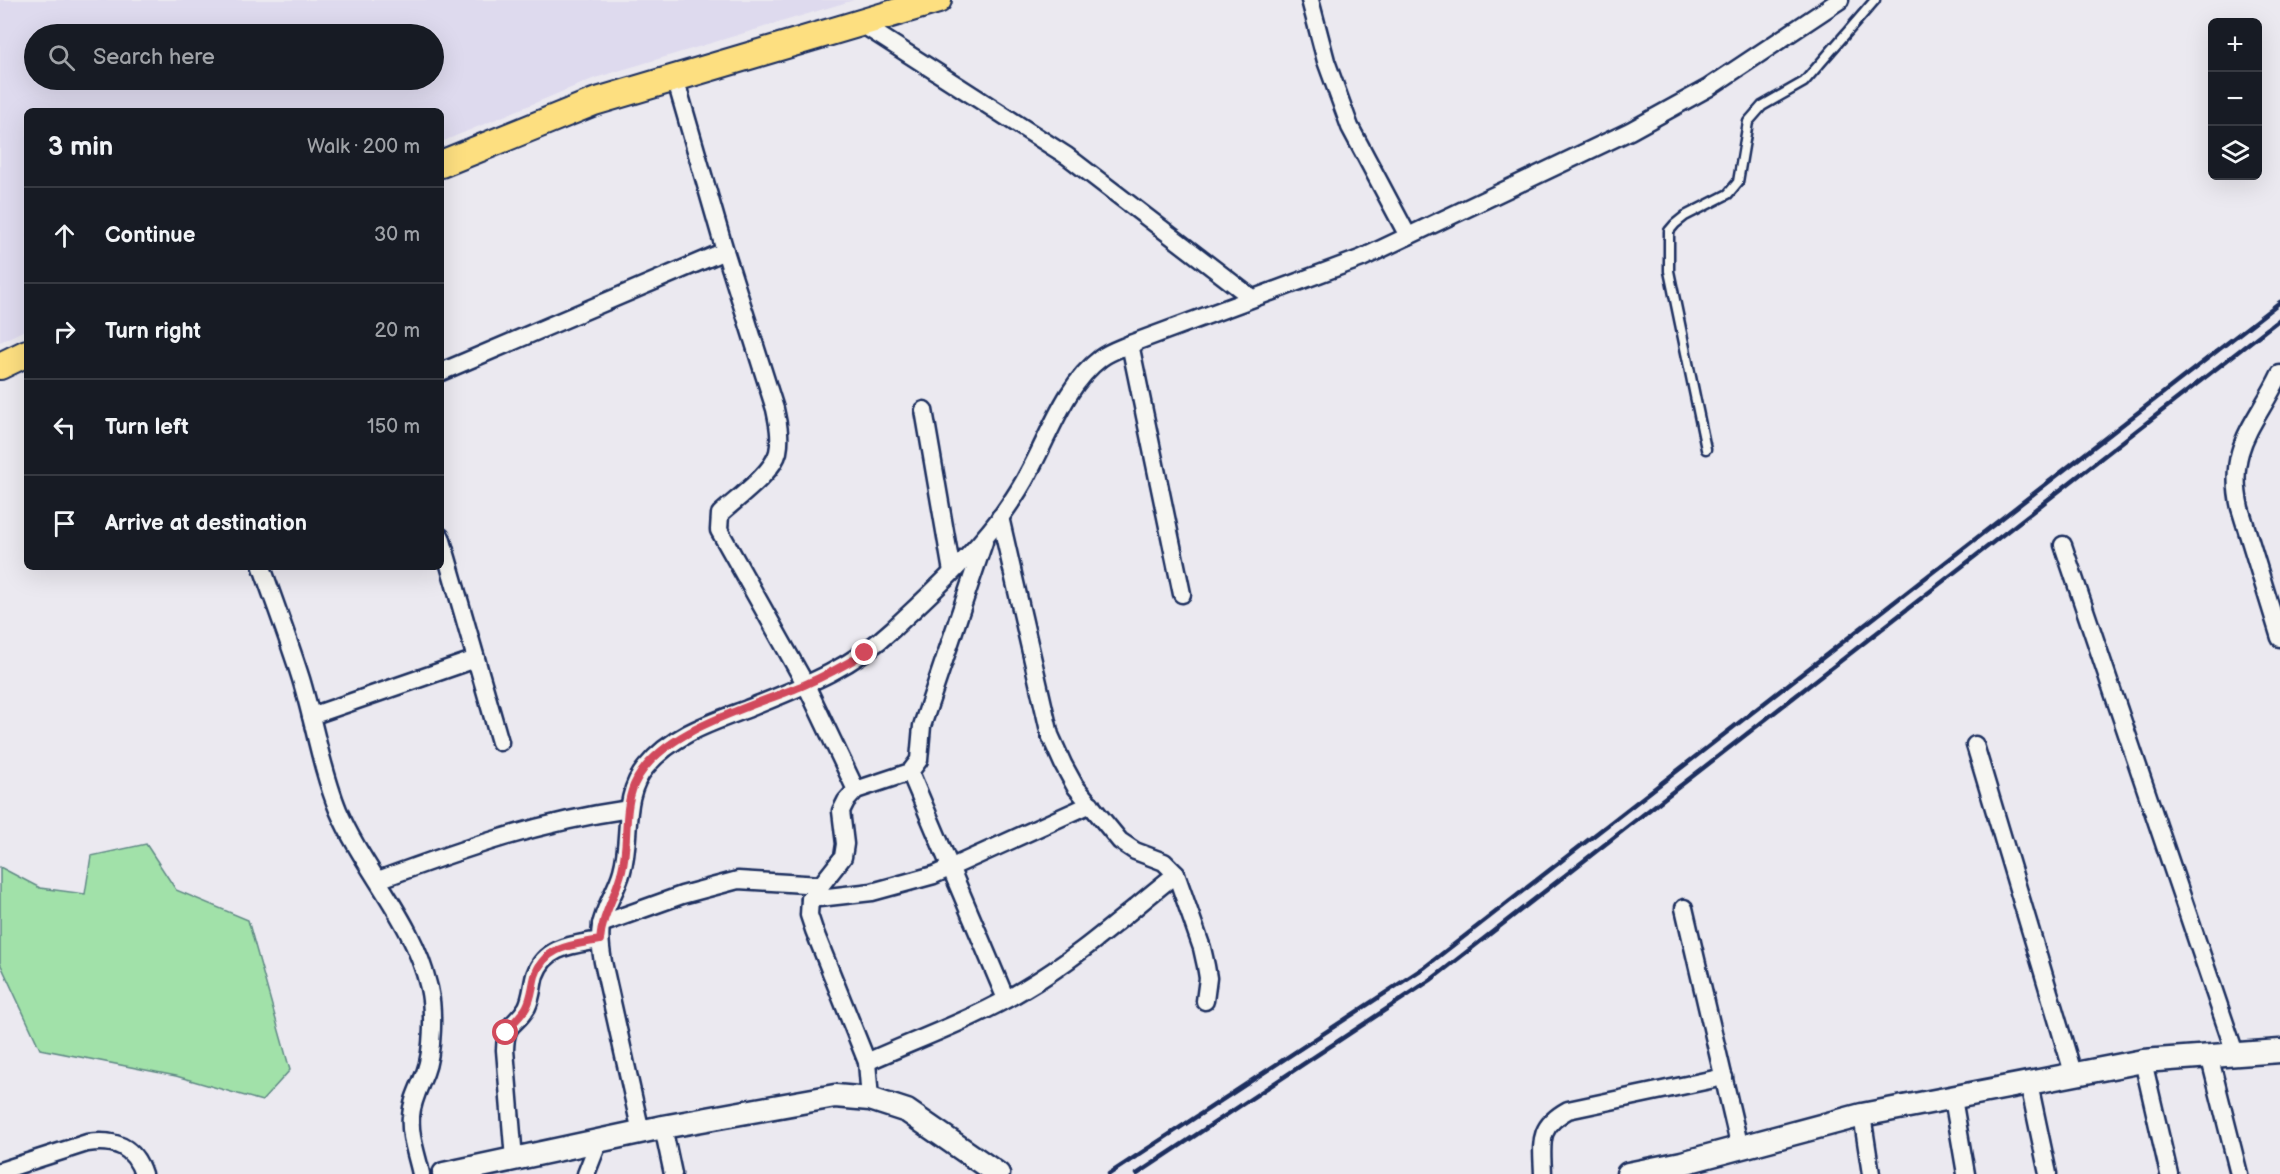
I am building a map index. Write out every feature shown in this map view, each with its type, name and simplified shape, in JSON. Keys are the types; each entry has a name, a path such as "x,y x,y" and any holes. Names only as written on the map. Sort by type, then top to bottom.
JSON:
{"main road":[{"path":"444,163 594,102 938,0"},
{"path":"0,366 24,354"},
{"path":"1628,1174 1683,1169 1740,1148 1862,1115 2143,1061 2280,1051"},
{"path":"444,1174 663,1127 836,1096 870,1099 907,1111 998,1174"}],"street":[{"path":"1310,0 1326,61 1350,127 1408,236"},
{"path":"641,1132 603,962 601,932 622,871 634,785 644,768 658,754 687,733 806,685 865,653 952,572 987,534 1029,473 1050,428 1082,378 1102,358 1130,344 1362,258 1630,131 1708,88 1840,0"},
{"path":"860,23 1067,156 1252,298"},
{"path":"675,78 724,251 775,409 780,435 777,454 767,470 720,514 719,530 806,685 856,790"},
{"path":"444,371 724,251"},
{"path":"1130,344 1182,594"},
{"path":"2280,374 2249,429 2236,470 2236,490 2240,508 2280,638"},
{"path":"924,410 952,572"},
{"path":"1000,517 1050,735 1075,786 1120,841 1135,851 1164,862 1176,874 1202,948 1208,978 1205,1000"},
{"path":"870,1099 867,1062 814,930 809,915 810,899 843,857 841,811 846,801 856,790 910,772 919,760 922,726 987,534"},
{"path":"2063,545 2235,1053"},
{"path":"444,547 500,742"},
{"path":"263,570 301,678 329,786 339,812 356,846 397,909 415,946 429,986 434,1012 426,1071 414,1096 411,1116 412,1134 421,1174"},
{"path":"311,716 476,659"},
{"path":"1975,745 2074,1076"},
{"path":"910,772 1006,999"},
{"path":"810,899 872,892 900,886 951,869 1091,804"},
{"path":"378,880 536,826 583,815 629,809"},
{"path":"867,1062 1006,999 1054,970 1176,874"},
{"path":"514,1159 505,1050 506,1033 512,1022 526,1008 540,964 548,954 682,895 738,880 820,885"},
{"path":"1684,908 1740,1148"},
{"path":"2209,1055 2239,1174"},
{"path":"2143,1061 2169,1174"},
{"path":"1543,1174 1544,1131 1553,1118 1568,1110 1724,1077"},
{"path":"2029,1084 2048,1174"},
{"path":"1953,1098 1966,1174"},
{"path":"1862,1115 1871,1174"},
{"path":"663,1127 672,1174"},
{"path":"0,1171 87,1143 101,1141 114,1143 127,1149 140,1163 144,1174"},
{"path":"586,1174 599,1141"}],"lane":[{"path":"1706,448 1669,271 1669,231 1685,216 1728,194 1738,182 1748,122 1762,106 1804,82 1875,0"}],"shaded area":[{"path":"0,0 854,0 595,78 444,141 444,108 24,108 24,330 0,342"}],"green space":[{"path":"146,844 176,890 248,920 290,1070 262,1101 176,1076 40,1049 0,963 0,867 40,888 85,894 91,856"}],"railway":[{"path":"1109,1174 1425,967 2280,302"},
{"path":"1137,1174 1432,979 2280,319"}],"route":[{"path":"506,1033 512,1022 526,1008 532,993 534,978 540,964 548,954 565,947 600,940 601,924 622,871 634,785 644,768 658,754 687,733 806,685 865,653"}]}
